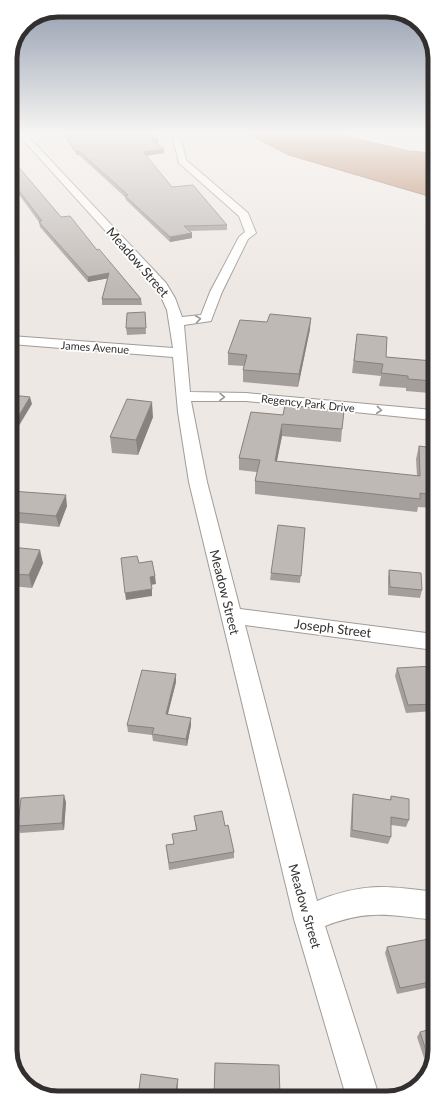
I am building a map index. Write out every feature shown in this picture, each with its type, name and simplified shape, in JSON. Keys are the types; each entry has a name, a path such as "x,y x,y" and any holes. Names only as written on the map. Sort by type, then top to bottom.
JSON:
{"street":[{"name":"Meadow Street","path":"69,185 184,312 180,353 183,396 193,459 231,616 308,919 361,1091"},
{"path":"184,312 206,318 210,305 244,238 251,234 244,215 232,202 209,185"},
{"path":"184,312 210,305"},
{"name":"James Avenue","path":"17,340 180,353"},
{"name":"Regency Park Drive","path":"183,396 246,397 428,415"},
{"name":"Joseph Street","path":"231,616 428,641"},
{"path":"308,919 339,907 376,900 428,905"}],"shaded area":[{"path":"390,185 428,185 428,196"}],"building":[{"path":"17,185 34,185 61,217 70,216 97,250 99,249 141,299 102,299 109,273 88,277 39,222 42,221 17,188"},
{"path":"117,185 170,185 172,187 193,185 227,225 184,226 192,233 170,237 125,196 128,195"},
{"path":"145,312 146,328 126,328 127,313"},
{"path":"270,314 311,318 299,374 243,370 247,355 228,353 240,320 267,322"},
{"path":"357,334 387,337 386,357 428,361 428,381 408,379 408,376 381,373 383,364 354,361"},
{"path":"17,396 30,397 17,419"},
{"path":"127,399 152,402 136,440 110,437"},
{"path":"285,405 344,411 342,429 282,424 275,461 420,476 419,446 428,447 428,494 420,493 420,499 255,481 260,460 239,458 251,412 283,415"},
{"path":"17,491 66,495 56,516 17,513"},
{"path":"278,525 305,528 301,576 271,573"},
{"path":"17,548 40,550 29,575 17,574"},
{"path":"137,556 139,563 152,561 155,576 150,577 152,589 125,593 121,558"},
{"path":"389,570 421,573 422,590 390,587"},
{"path":"428,666 428,704 408,705 397,668"},
{"path":"142,670 176,674 166,714 191,718 186,739 152,734 154,728 127,725"},
{"path":"353,794 391,800 391,796 409,799 409,820 391,817 391,837 352,830"},
{"path":"64,795 62,823 18,826 21,798"},
{"path":"222,811 225,826 228,825 234,852 169,863 166,845 174,844 172,834 197,830 194,816"},
{"path":"428,939 428,982 400,988 387,947"},
{"path":"428,1030 428,1056 420,1032"},
{"path":"215,1063 279,1065 280,1091 214,1091"},
{"path":"141,1074 178,1079 176,1091 139,1091"}]}
